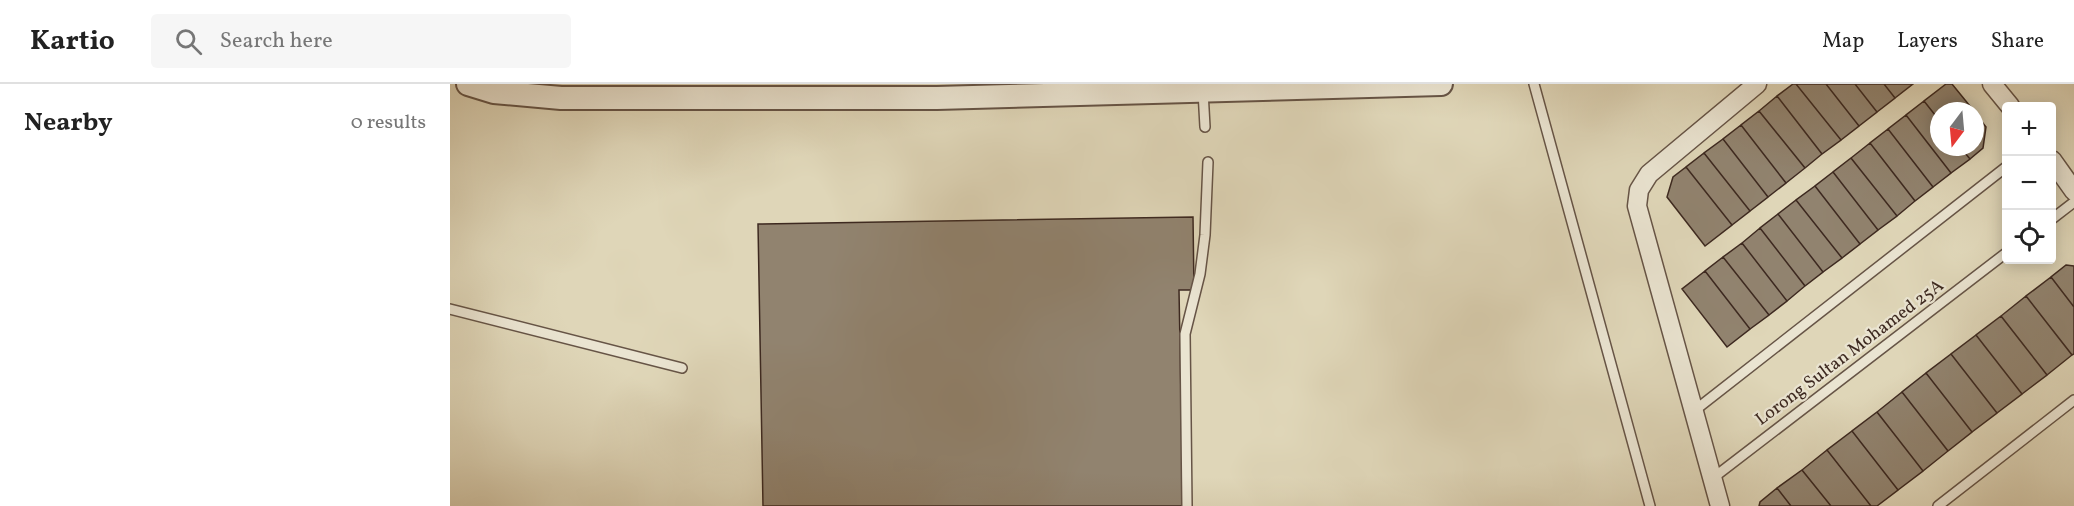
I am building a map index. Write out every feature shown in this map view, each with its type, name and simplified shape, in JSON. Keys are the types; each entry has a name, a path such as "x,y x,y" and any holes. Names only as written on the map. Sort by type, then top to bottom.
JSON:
{"street":[{"path":"468,84 494,92 561,98 938,98 1441,84"},
{"path":"1720,506 1637,206 1640,190 1649,174 1757,84"},
{"path":"1992,84 2007,102"},
{"path":"2056,166 2074,191"}],"lane":[{"path":"1534,84 1650,506"},
{"path":"1203,91 1205,127"},
{"path":"1187,506 1185,334 1200,274 1205,235 1208,162"},
{"path":"1694,411 2002,172"},
{"path":"2056,216 2074,202"},
{"name":"Lorong Sultan Mohamed 25A","path":"1713,478 2002,257"},
{"path":"450,309 682,368"},
{"path":"1938,506 2074,400"}],"building":[{"path":"1796,84 1841,140 1822,154 1777,96"},
{"path":"1796,84 1826,84 1859,126 1841,140"},
{"path":"1826,84 1855,84 1877,112 1859,126"},
{"path":"1855,84 1884,84 1895,98 1877,112"},
{"path":"1884,84 1913,84 1895,98"},
{"path":"1946,84 1952,84 1967,102 1930,102 1930,109 1924,101"},
{"path":"1777,96 1822,154 1805,168 1759,111"},
{"path":"1924,101 1930,109 1930,146 1906,115"},
{"path":"1759,111 1805,168 1786,183 1741,125"},
{"path":"1906,115 1930,146 1930,156 1938,156 1951,173 1933,187 1888,129"},
{"path":"1741,125 1786,183 1768,197 1723,139"},
{"path":"1888,129 1933,187 1915,201 1870,143"},
{"path":"1723,139 1768,197 1750,211 1704,153"},
{"path":"1870,143 1915,201 1897,216 1851,158"},
{"path":"1704,153 1750,211 1732,225 1686,167"},
{"path":"1938,156 1968,156 1970,159 1951,173"},
{"path":"1851,158 1897,216 1878,230 1833,172"},
{"path":"1686,167 1732,225 1705,246 1667,197 1673,177"},
{"path":"1833,172 1878,230 1860,244 1815,186"},
{"path":"1815,186 1860,244 1842,258 1796,200"},
{"path":"1796,200 1842,258 1823,272 1778,214"},
{"path":"1778,214 1823,272 1805,286 1760,228"},
{"path":"1193,217 1194,290 1179,290 1183,506 763,506 758,224"},
{"path":"1760,228 1805,286 1787,301 1742,243"},
{"path":"1742,243 1787,301 1769,315 1723,257"},
{"path":"1723,257 1769,315 1750,329 1705,271"},
{"path":"2066,265 2074,266 2074,307 2051,277"},
{"path":"1705,271 1750,329 1727,347 1682,289"},
{"path":"2051,277 2074,307 2074,354 2072,355 2026,296"},
{"path":"2026,296 2072,355 2047,375 2001,316"},
{"path":"2001,316 2047,375 2022,394 1976,335"},
{"path":"1976,335 2022,394 1997,413 1951,354"},
{"path":"1951,354 1997,413 1972,432 1926,373"},
{"path":"1926,373 1972,432 1948,451 1902,392"},
{"path":"1902,392 1948,451 1923,471 1877,412"},
{"path":"1877,412 1923,471 1898,490 1852,431"},
{"path":"1852,431 1898,490 1877,506 1871,506 1827,450"},
{"path":"1827,450 1871,506 1831,506 1802,470"},
{"path":"1802,470 1831,506 1791,506 1777,488"},
{"path":"1777,488 1791,506 1759,506 1760,502"}]}
